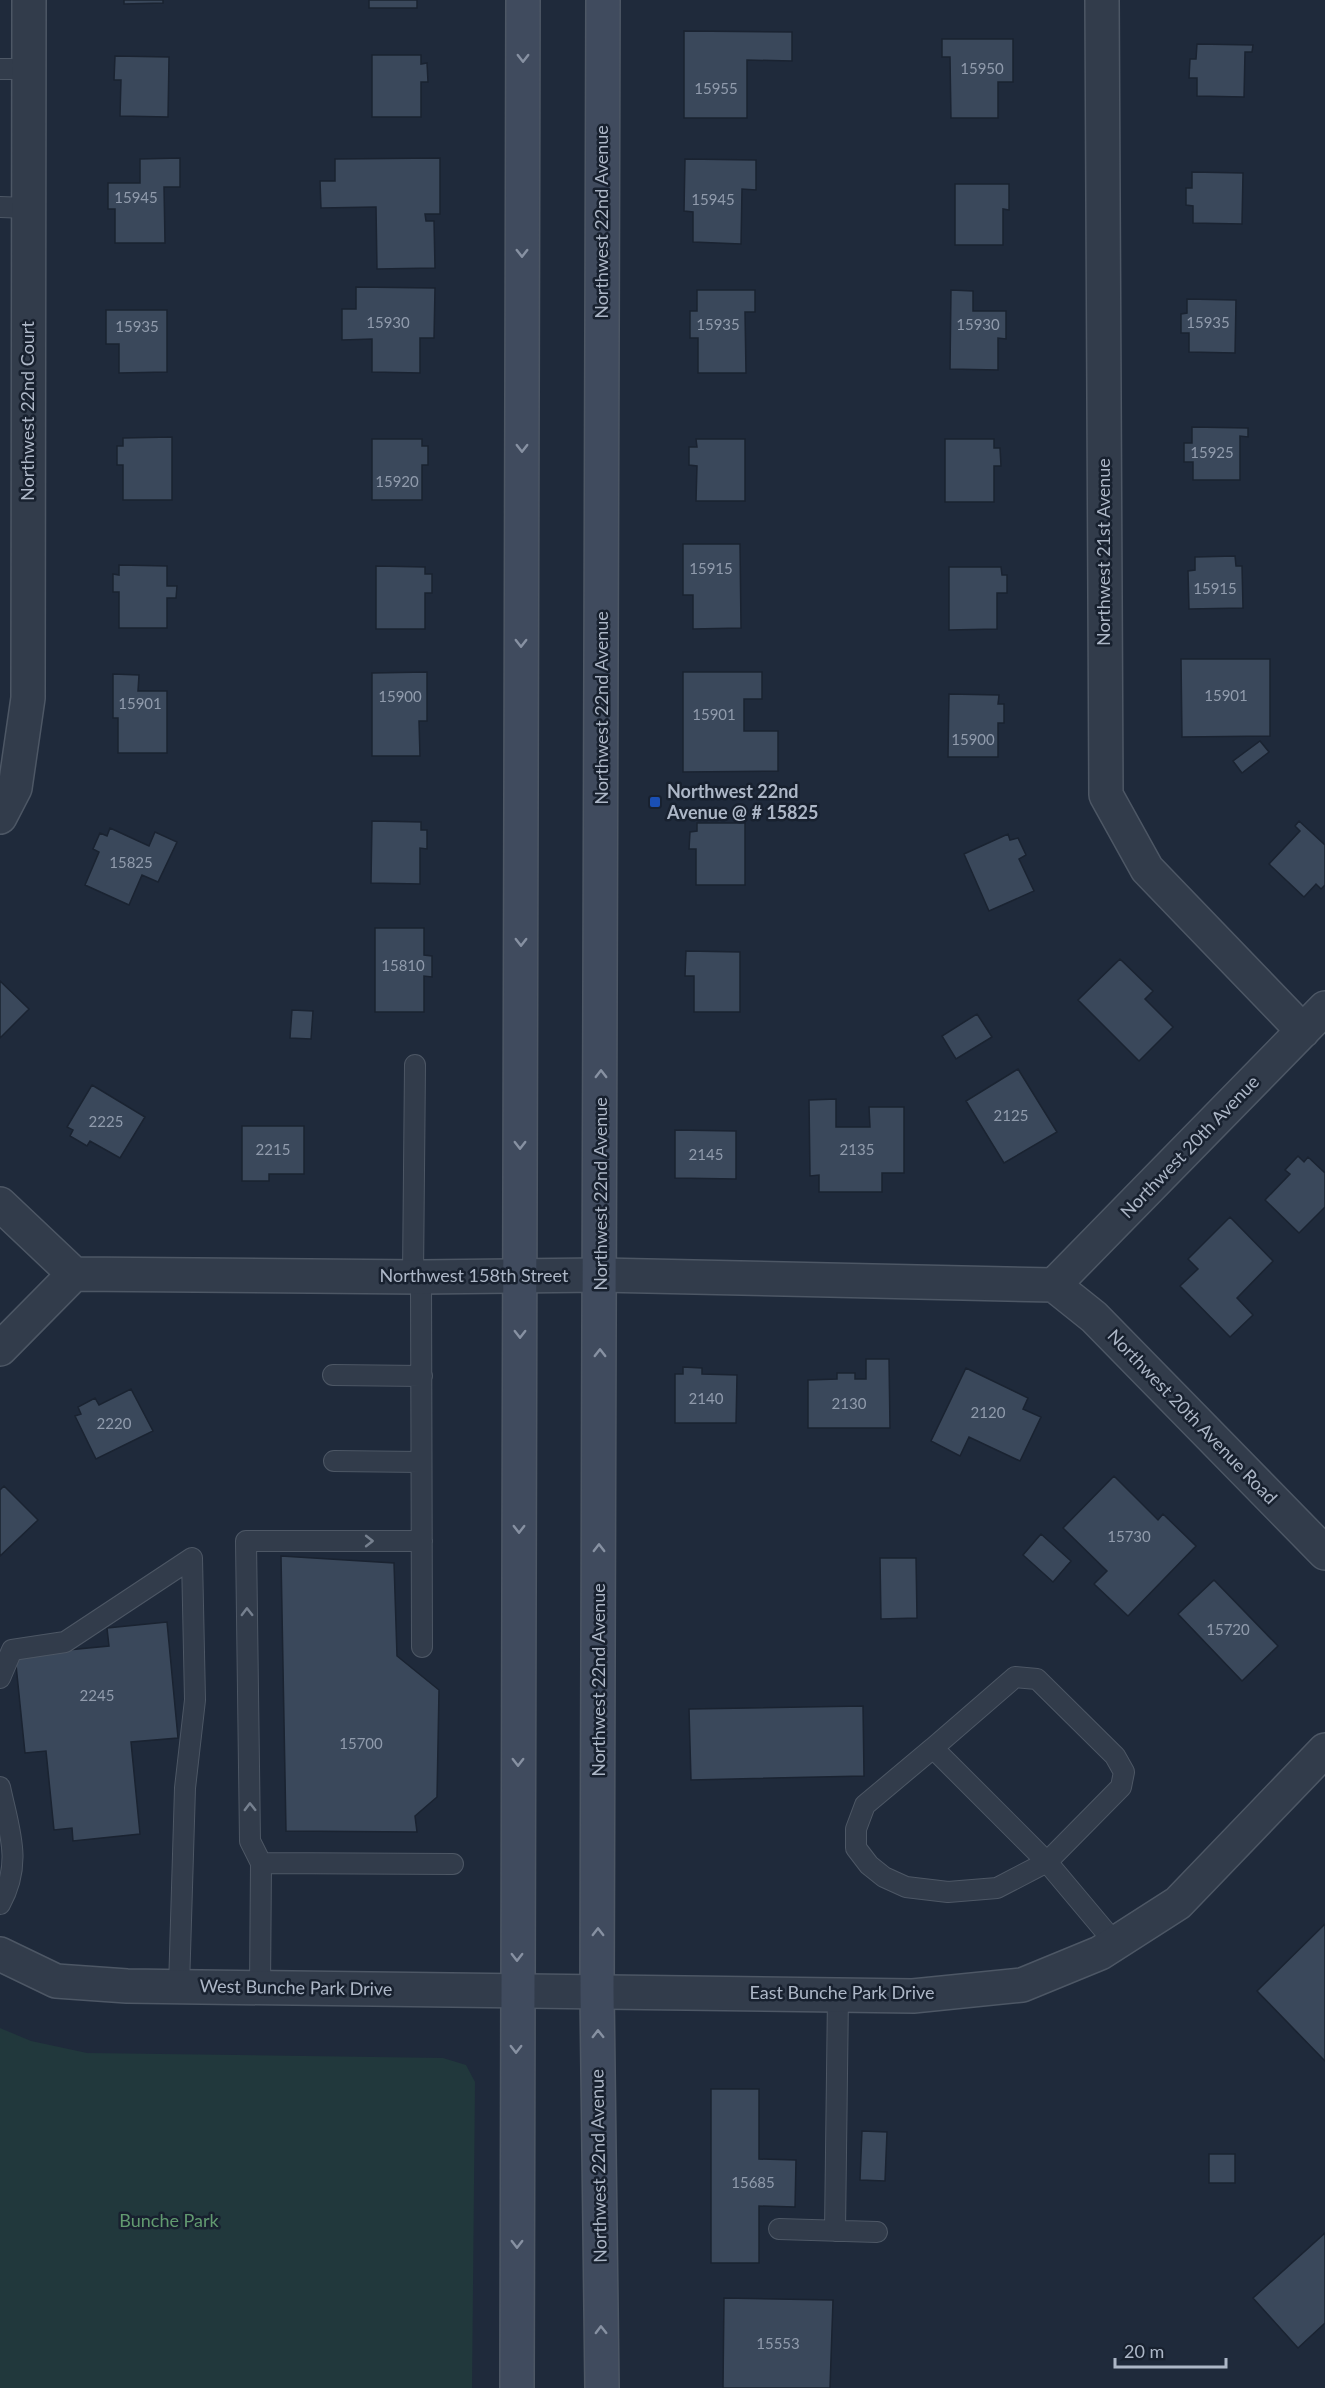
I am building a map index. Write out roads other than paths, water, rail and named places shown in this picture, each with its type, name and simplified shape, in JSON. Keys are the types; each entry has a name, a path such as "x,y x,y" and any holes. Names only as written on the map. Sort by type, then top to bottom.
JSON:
{"main road":[{"path":"517,2388 516,1990 523,0"},
{"name":"Northwest 22nd Avenue","path":"602,2388 597,1991 601,1275 603,0"}],"street":[{"name":"Northwest 22nd Court","path":"0,817 15,788 28,698 14,208 14,69 29,0"},
{"name":"Northwest 21st Avenue","path":"1102,0 1106,795 1147,869 1314,1019"},
{"name":"Northwest 20th Avenue","path":"1054,1285 1314,1019"},
{"path":"0,1204 74,1274 0,1349"},
{"name":"Northwest 158th Street","path":"74,1274 417,1277 601,1275 1054,1285"},
{"name":"Northwest 20th Avenue Road","path":"1054,1285 1094,1317 1325,1553"},
{"name":"East Bunche Park Drive","path":"597,1991 913,1996 1022,1984 1100,1953 1178,1904 1325,1750"},
{"name":"West Bunche Park Drive","path":"0,1954 56,1981 178,1987 597,1991"}],"lane":[{"path":"415,1065 417,1277 422,1376 422,1647"},
{"path":"333,1375 422,1376"},
{"path":"334,1461 422,1462"},
{"path":"260,1988 261,1863 250,1841 246,1541 422,1541"},
{"path":"0,1678 12,1650 65,1642 192,1558 195,1700 185,1788 178,1987"},
{"path":"1015,1677 1037,1679 1115,1756 1124,1772 1121,1787 1047,1862 997,1888 948,1892 906,1887 884,1877 869,1865 856,1848 856,1829 865,1805 933,1749 1015,1677"},
{"path":"933,1749 1047,1862 1115,1943"},
{"path":"0,1787 14,1850 11,1884 0,1904"},
{"path":"261,1863 453,1864"},
{"path":"836,2231 837,1995"},
{"path":"779,2229 877,2232"}],"place":[{"name":"Northwest 22nd Avenue @ # 15825","path":"655,802"}],"park label":[{"name":"Bunche Park","path":"169,2221"}]}
